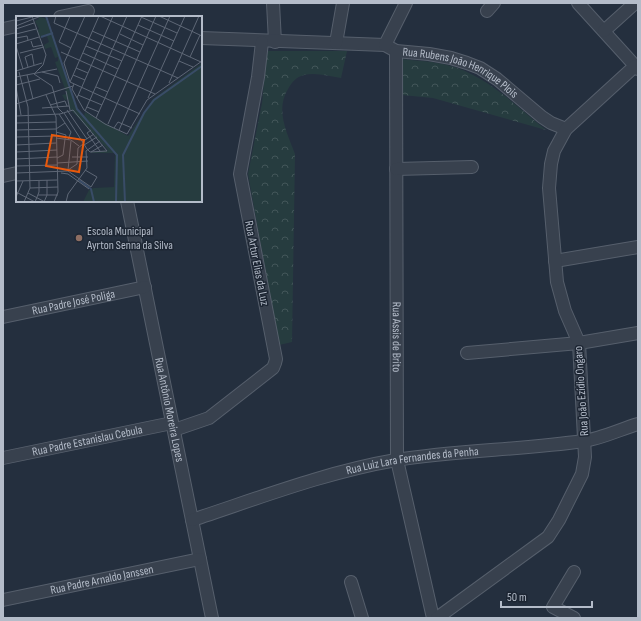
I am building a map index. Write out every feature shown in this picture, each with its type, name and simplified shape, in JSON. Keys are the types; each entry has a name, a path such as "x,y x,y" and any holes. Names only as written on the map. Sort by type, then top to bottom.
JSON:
{"street":[{"path":"273,3 275,42"},
{"path":"336,43 343,3"},
{"name":"Rua Assis de Brito","path":"406,3 390,48 396,169 397,460 433,618"},
{"path":"578,3 637,67"},
{"path":"604,31 635,3"},
{"path":"64,16 88,10"},
{"path":"3,29 16,26"},
{"name":"Rua Rubens João Henrique Plois","path":"202,38 262,42 336,43 390,48 451,58 480,68 542,117 551,123 566,129"},
{"name":"Rua Artur Elias da Luz","path":"173,427 210,418 273,368 276,359 240,174 258,77 262,42"},
{"name":"Rua João Ezídio Ongaro","path":"437,618 540,543 554,529 582,474 585,441 579,343 560,297 555,261 549,175 554,151 566,129 637,67"},
{"path":"396,169 472,167"},
{"path":"3,176 16,173"},
{"name":"Rua Antônio Moreira Lopes","path":"127,202 212,618"},
{"path":"555,261 638,247"},
{"name":"Rua Padre José Poliga","path":"3,317 144,288"},
{"path":"467,352 579,343 638,333"},
{"name":"Rua Luiz Lara Fernandes da Penha","path":"192,520 312,480 397,460 585,441 638,424"},
{"name":"Rua Padre Estanislau Cebula","path":"3,458 173,427"},
{"name":"Rua Padre Arnaldo Janssen","path":"3,600 200,559"},
{"path":"574,572 554,607 574,618"},
{"path":"351,582 362,618"}],"green space":[{"path":"267,51 347,51 341,78 308,74 296,78 288,89 282,105 282,113 286,130 295,154 292,342 279,345 248,174 262,103"},
{"path":"402,59 430,62 461,69 500,92 546,130 433,98 402,95"}],"place":[{"name":"Escola Municipal Ayrton Senna da Silva","path":"79,238"}]}
